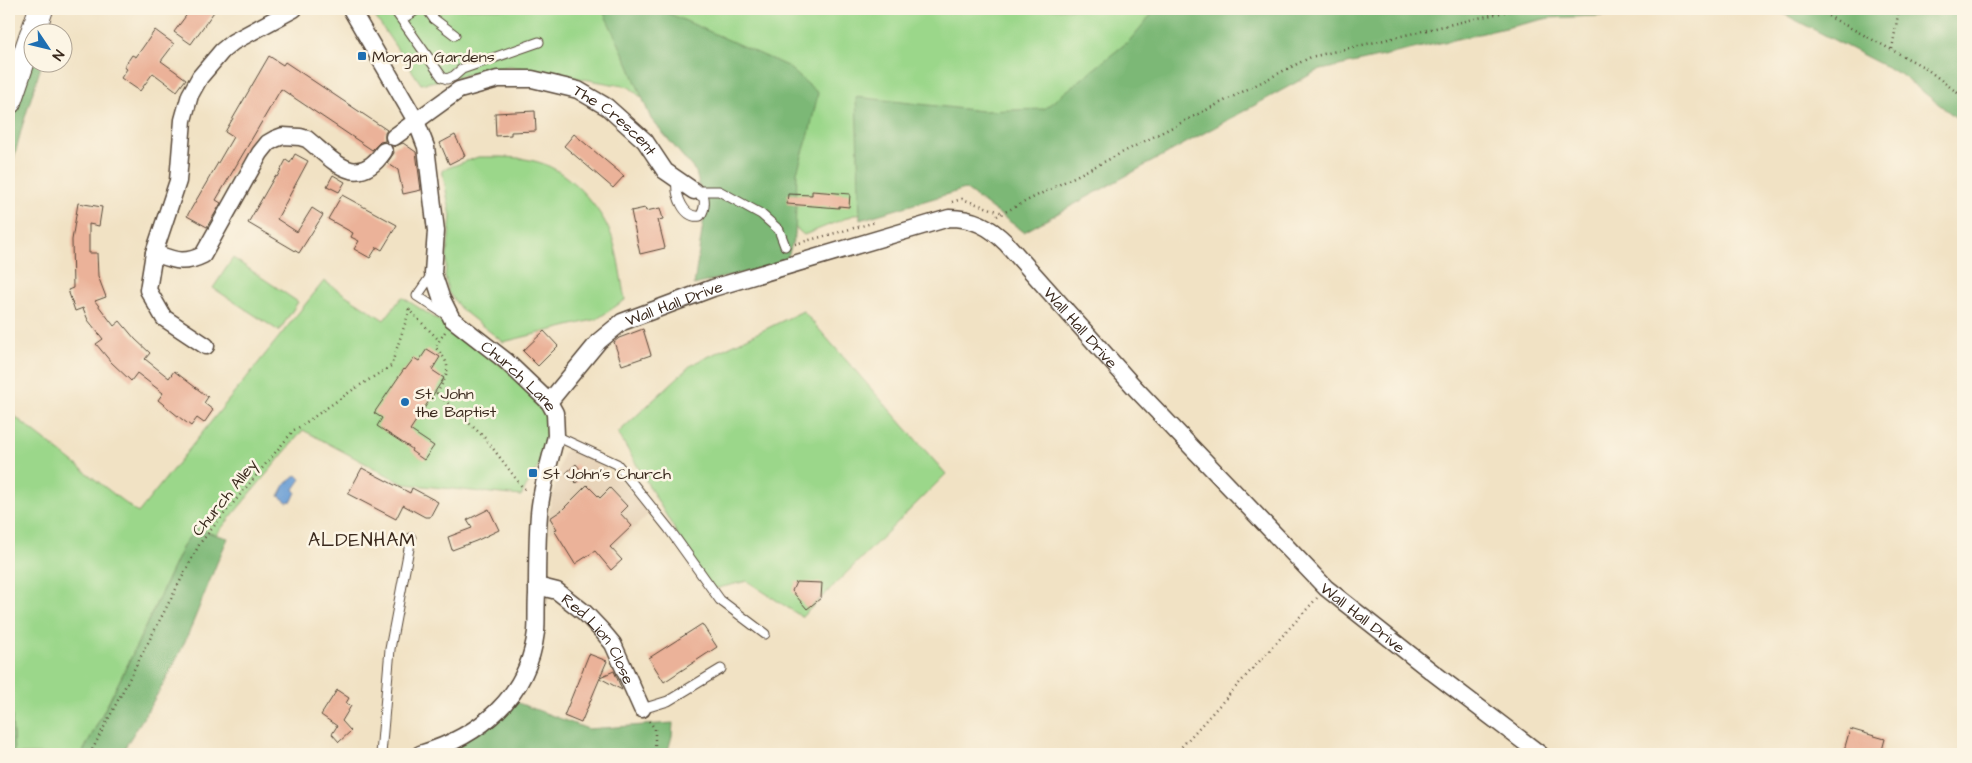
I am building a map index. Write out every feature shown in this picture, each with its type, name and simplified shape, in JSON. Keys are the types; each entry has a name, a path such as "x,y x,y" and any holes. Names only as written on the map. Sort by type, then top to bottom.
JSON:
{"main road":[{"path":"37,22 41,9"},
{"path":"9,102 22,65"}],"street":[{"path":"206,346 164,318 148,290 154,253 178,181 183,120 190,95 210,63 233,42 294,9"},
{"name":"Church Lane","path":"351,9 416,121 426,147 436,231 433,273 441,297 452,319 506,361 549,402 555,413 556,436 541,498 536,632 528,664 513,694 499,711 457,740 420,754"},
{"name":"The Crescent","path":"394,137 416,121 456,83 498,79 532,79 578,90 607,107 645,141 665,171 694,191"},
{"path":"154,253 183,262 194,260 203,255 260,153 275,139 292,136 307,139 343,168 358,172 372,166 384,151"},
{"name":"Wall Hall Drive","path":"549,402 599,341 622,322 638,315 713,288 949,218 968,219 982,224 1006,243 1136,389 1326,588 1540,754"},
{"name":"Red Lion Close","path":"537,586 557,591 585,613 603,632 613,644 642,709"}],"lane":[{"path":"394,9 442,77 456,83 462,68 539,42"},
{"path":"402,19 418,9"},
{"path":"427,9 434,19 455,35"},
{"path":"677,180 676,188 684,209 687,214 694,217 700,216 704,211 705,203 704,198 694,191"},
{"path":"694,191 719,191 761,214 779,230 785,246"},
{"path":"433,273 417,296 452,319"},
{"path":"556,436 617,464 720,600 765,634"},
{"path":"381,754 390,649 411,538"},
{"path":"642,709 668,701 721,669"}],"path":[{"path":"982,224 1310,57 1517,9"},
{"path":"1815,9 1924,67 1963,97"},
{"path":"1892,50 1899,9"},
{"name":"Church Alley","path":"90,754 200,543 294,430 392,366 408,309 417,296"},
{"path":"408,309 439,340"},
{"path":"435,347 443,355 447,364 448,374 437,393 485,438 523,488 541,498"},
{"path":"1175,754 1326,588"},
{"path":"642,709 655,729 655,754"}],"shaded area":[{"path":"571,447 618,477 649,514 604,557 570,520 549,533 547,520 563,453"}],"green space":[{"path":"370,9 1443,9 1287,41 804,235 629,87 509,66 421,84"},
{"path":"602,9 659,9 787,66 818,93 809,134 797,172 795,235 786,262 694,285 705,211 696,172 651,119 627,61"},
{"path":"1156,9 1763,9 1549,18 1317,71 1024,232 965,189 860,220 856,97 982,111 1044,109 1130,40"},
{"path":"1774,9 1953,9 1963,16 1963,123 1900,74"},
{"path":"28,72 39,72 9,177 9,138"},
{"path":"478,157 516,158 538,162 549,166 573,182 593,204 608,228 613,240 625,300 597,319 503,342 461,309 448,292 445,276 451,216 442,170"},
{"path":"233,258 298,302 279,331 213,288"},
{"path":"324,281 384,320 402,297 449,327 536,391 551,423 546,453 521,496 404,484 303,430 200,554 184,544 128,664 82,754 14,754 9,664 9,412 138,513"},
{"path":"803,311 946,474 802,617 747,581 710,590 618,433 691,365"},
{"path":"195,529 228,538 180,652 156,697 121,754 82,754 128,664 184,544"},
{"path":"9,665 14,754 9,754"},
{"path":"513,701 588,729 673,723 667,754 437,754"}],"water":[{"path":"297,475 301,479 294,489 296,492 292,501 287,502 279,496 286,483"}],"building":[{"path":"191,9 216,9 191,44 174,32"},
{"path":"155,30 174,44 161,61 186,79 177,91 153,73 140,91 121,78 127,69 124,67 132,55 136,57"},
{"path":"269,56 283,65 285,62 387,130 385,141 380,142 372,150 281,89 216,200 221,203 207,227 187,216 233,137 225,132"},
{"path":"535,111 536,131 511,132 511,135 496,136 495,113"},
{"path":"574,134 624,176 613,188 564,146"},
{"path":"455,135 465,156 449,164 440,143"},
{"path":"403,143 416,152 421,190 403,194 398,170 387,163 394,153 393,147"},
{"path":"295,154 308,161 277,219 297,232 312,208 323,215 299,253 248,223 275,176 277,177 286,160 290,163"},
{"path":"333,175 345,182 339,192 327,186"},
{"path":"812,191 850,194 849,207 787,204 788,194 812,195"},
{"path":"342,195 397,225 382,250 377,247 370,258 354,249 359,241 351,237 353,233 328,219"},
{"path":"78,203 102,207 99,226 89,224 89,253 97,253 98,276 106,297 95,301 114,326 120,321 150,353 145,359 169,378 174,371 208,397 204,403 213,410 204,423 197,418 191,426 158,400 163,393 137,373 131,381 96,344 103,339 88,320 83,308 75,311 68,290 73,288 72,240"},
{"path":"645,208 646,211 660,208 663,219 658,220 665,248 640,254 631,211"},
{"path":"643,329 651,355 622,365 614,342 619,338"},
{"path":"544,331 558,346 538,366 523,351"},
{"name":"St. John the Baptist","path":"427,349 440,357 432,370 444,378 410,430 434,446 424,460 411,451 412,449 377,426 382,418 374,413 404,369 414,358 419,361"},
{"path":"576,464 585,475 576,483 566,473"},
{"path":"362,468 410,493 412,488 438,502 430,517 425,517 403,505 396,519 348,494"},
{"path":"587,485 600,498 610,488 627,506 620,513 632,526 610,547 622,560 611,570 595,551 575,564 554,530 557,529 550,518 562,510"},
{"path":"489,509 499,530 452,550 448,537 472,528 467,520"},
{"path":"796,582 822,583 821,598 807,609 792,591"},
{"path":"702,624 717,647 664,682 649,658"},
{"path":"589,654 607,661 600,677 614,671 622,690 600,678 581,723 564,716"},
{"path":"337,690 349,698 346,703 351,706 342,721 351,731 339,742 332,734 337,726 321,715"},
{"path":"1850,729 1885,739 1881,754 1843,754"}],"place":[{"name":"Morgan Gardens","path":"362,56"},
{"name":"St. John the Baptist","path":"405,402"},
{"name":"St John's Church","path":"533,473"}],"district":[{"name":"ALDENHAM","path":"362,539"}]}
